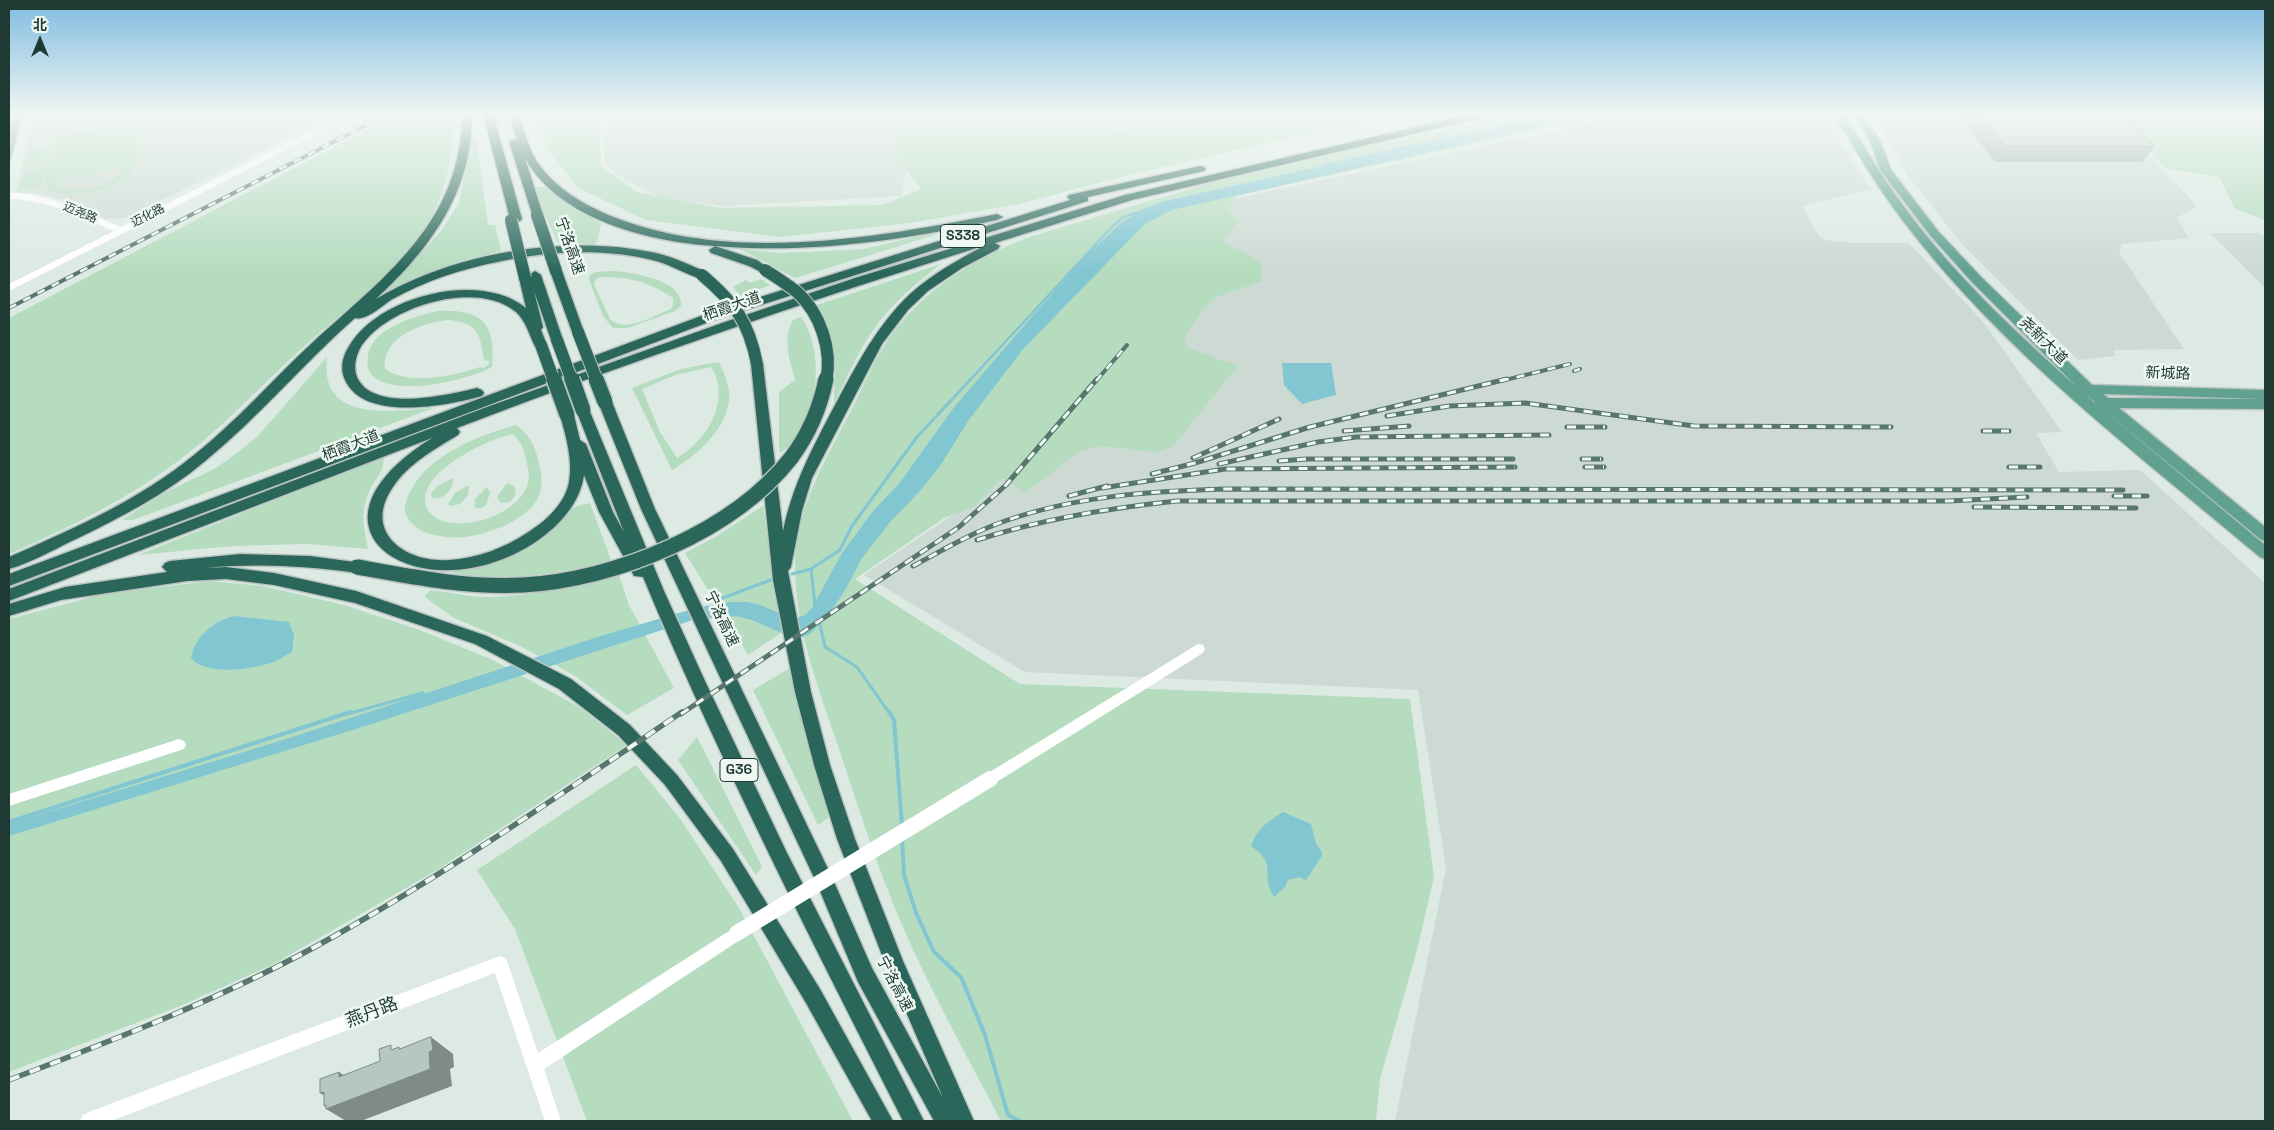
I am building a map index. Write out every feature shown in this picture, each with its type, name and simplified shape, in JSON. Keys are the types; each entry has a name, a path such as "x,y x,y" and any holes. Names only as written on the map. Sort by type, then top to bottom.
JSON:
{"highway":[{"path":"9,563 80,532 143,498 180,474 214,448 308,354 406,263 437,222 450,198 460,167"},
{"path":"501,167 530,276 540,342"},
{"name":"宁洛高速","path":"523,167 537,215 578,332 648,509 825,881 865,975 945,1121"},
{"path":"9,610 130,574 252,558 306,560 357,566 460,584 518,586 561,581 630,564 658,552 688,538 751,498 768,483 796,450 819,410 827,385 826,352 820,326 799,294 765,270 737,257 614,222 567,197 541,174 536,167"},
{"name":"栖霞大道","path":"9,594 763,307 1039,212 1166,176 1207,167"},
{"name":"栖霞大道","path":"9,580 453,411 713,316 763,307 1090,208 1251,167"},
{"path":"780,580 805,478 880,338 904,306 921,291 970,258 1014,237 1228,172"},
{"path":"662,236 725,246 776,247 853,242 994,217 1166,176"},
{"path":"308,354 350,321 384,300 421,282 486,260 552,251 599,249 655,257 702,275 722,292 743,317 751,333 757,364 780,580 803,692 820,757 846,839 894,963 964,1121"},
{"name":"G36","path":"530,276 557,340 575,412 604,467 676,639 845,988 914,1121"},
{"path":"713,316 623,342 524,379 443,401 402,403 372,398 354,387 350,379 351,356 355,346 369,330 385,318 407,307 438,297 482,294 506,301 518,307 526,316 540,342 575,412 576,459 575,485 559,515 529,540 489,558 465,564 421,563 403,558 382,541 376,522 378,503 385,487 415,456 440,439 474,420 641,362 763,307"},
{"path":"57,595 187,575 226,573 274,580 356,597 481,640 565,684 624,730 671,780 727,855 814,996 883,1121"}],"main road":[{"name":"尧新大道","path":"1872,167 1918,233 1963,284 2070,388 2265,553"},
{"name":"尧新大道","path":"1885,167 1934,233 2031,334 2104,403 2265,535"},
{"name":"新城路","path":"2070,388 2265,394"},
{"name":"新城路","path":"2087,403 2265,404"}],"street":[{"name":"迈化路","path":"9,288 246,167"},
{"name":"迈尧路","path":"9,196 34,198 56,203 120,230"},
{"path":"535,1065 737,933 990,779 1198,649"},
{"path":"9,800 179,745"},
{"name":"燕丹路","path":"89,1121 500,964 553,1121"}],"shaded area":[{"path":"22,167 229,167 126,218 107,219 63,200 38,193 16,192"},
{"path":"609,167 906,167 901,196 724,206 663,198 621,178"},
{"path":"1384,167 1856,167 1871,189 1802,206 1819,236 1826,240 1853,243 1909,243 1984,323 2062,432 2036,433 2059,472 2140,470 2265,583 2265,1121 1395,1121 1446,868 1418,690 1025,672 864,575 967,505 1236,198"},
{"path":"1903,167 2161,167 2197,206 2177,218 2189,238 2122,244 2119,252 2184,349 2113,350 2116,356 2078,360 1961,243 1908,176"},
{"path":"2210,233 2256,233 2265,236 2265,288"}],"green space":[{"path":"48,167 134,167 119,182 83,194 59,194 50,191 45,182","holes":["123,167 113,179 93,188 82,190 63,188 57,183 57,180"]},
{"path":"297,167 448,167 438,203 414,244 363,296 308,343 218,428 186,455 123,498 9,554 9,318"},
{"path":"466,167 480,167 488,225 495,225 501,251 457,262 385,292 441,231 459,203"},
{"path":"562,167 602,167 637,192 721,208 882,205 922,189 903,167 1165,167 1019,204 910,223 780,237 646,220 578,188"},
{"path":"1272,167 1370,167 1236,196 1229,211 1238,221 1222,241 1258,261 1261,266 1262,281 1216,297 1202,311 1184,338 1188,348 1238,366 1173,446 1156,452 1100,446 1078,452 1039,483 1024,492 1002,478 974,507 944,518 855,579 1020,684 1410,699 1434,877 1417,950 1380,1079 1376,1121 1001,1121 937,999 893,903 868,836 815,678 798,609 795,562 801,521 825,461 884,346 913,309 930,294 967,267 1029,237 1247,172"},
{"path":"2164,167 2265,167 2265,220 2235,209 2219,177 2166,169"},
{"path":"45,168 42,186 20,190 24,172"},
{"path":"536,187 546,187 566,203 601,223 598,240 595,244 558,243 537,198"},
{"path":"932,233 935,235 795,278 740,249 782,253 863,249"},
{"path":"941,264 907,292 884,316 859,353 834,404 835,376 833,353 824,318 817,305"},
{"path":"595,272 621,272 655,279 675,290 680,297 681,306 675,311 628,328 613,328 603,316 589,280 589,276","holes":["600,277 629,279 647,284 673,298 673,305 671,309 640,322 624,325 616,323 610,319 594,284 595,280"]},
{"path":"761,279 770,285 741,296 733,287 746,280 750,283"},
{"path":"453,311 466,313 475,316 483,322 488,329 491,339 493,352 492,367 466,377 431,385 396,385 381,381 371,374 367,363 368,356 371,346 377,338 396,325 429,313","holes":["439,321 459,322 472,327 476,331 481,343 484,360 489,361 489,364 484,368 480,367 457,374 432,378 407,377 385,369 386,358 390,348 406,333"]},
{"path":"801,317 813,345 816,362 814,395 803,426 794,441 781,453 779,450 779,392 795,380 787,342 793,320"},
{"path":"327,357 327,378 334,393 346,403 379,411 434,408 133,520 122,520 162,494 216,468 237,453 257,437"},
{"path":"719,362 728,384 728,404 725,416 711,438 692,456 672,470 632,388 681,369","holes":["711,367 717,379 719,392 713,418 698,441 677,458 660,432 642,389 675,375"]},
{"path":"516,425 521,428 533,444 541,474 541,489 536,501 528,511 502,527 472,536 440,536 424,532 410,522 405,509 408,496 416,482 439,459 469,442","holes":["512,434 523,449 528,468 527,485 518,500 502,512 483,520 463,523 445,522 432,515 425,501 425,495 433,479 461,456 491,441"]},
{"path":"384,457 382,469 369,492 364,507 365,534 368,549 307,544 233,546 138,555"},
{"path":"453,478 450,490 444,496 432,498 431,494 437,486"},
{"path":"507,483 514,486 516,494 510,502 501,503 497,497"},
{"path":"469,485 468,495 460,504 450,506 448,504 455,493"},
{"path":"487,487 490,493 486,505 482,508 476,508 474,506 475,499"},
{"path":"590,503 611,560 553,573 532,575 491,576 452,573 454,568 479,566 515,555 547,535 575,507"},
{"path":"763,506 781,633 748,655 685,553 715,537"},
{"path":"619,575 629,605 674,688 627,715 575,676 520,646 452,617 424,596 431,590 479,597 502,597 569,587"},
{"path":"210,581 263,586 344,605 417,629 493,660 579,707 627,745 439,869 274,964 180,1006 9,1072 9,619 103,594"},
{"path":"790,668 829,817 818,825 753,690"},
{"path":"697,737 762,867 756,875 678,760"},
{"path":"636,765 679,817 739,908 853,1121 587,1121 515,929 477,870"}],"water":[{"path":"1319,167 1364,167 1172,210 1145,224 1024,348 968,421 942,463 921,490 891,521 862,558 844,592 831,611 811,633 801,638 791,637 752,620 736,616 693,620 359,728 9,836 9,824 286,739 601,636 699,607 730,602 747,602 761,605 792,619 805,615 812,608 842,553 874,510 899,484 955,406 1028,321 1088,254 1122,222 1144,209 1165,201"},
{"path":"1282,363 1331,363 1336,395 1302,404 1284,385"},
{"path":"233,616 289,622 294,635 292,652 270,663 227,670 206,667 191,658 193,650 206,631 218,622"},
{"path":"1283,812 1311,824 1316,844 1322,852 1322,856 1306,880 1299,877 1288,880 1285,887 1274,897 1268,882 1267,864 1251,846 1256,835 1264,826"}],"building":[{"path":"431,1037 433,1050 429,1052 430,1069 326,1109 326,1105 324,1106 324,1092 320,1093 320,1079 339,1072 339,1077 380,1061 379,1049 391,1045 391,1050 399,1047 399,1049"}],"waterway":[{"path":"969,381 1112,227 1123,217 1142,211"},
{"path":"811,569 840,550 852,526 917,437 971,379"},
{"path":"792,574 811,569"},
{"path":"811,569 815,605"},
{"path":"717,600 776,578"},
{"path":"819,620 825,647 857,667 890,714"},
{"path":"347,714 423,693"},
{"path":"9,822 351,712"},
{"path":"889,712 894,720 902,826"},
{"path":"902,838 904,875 916,913 934,952 961,977 985,1035 1008,1115 1020,1121"}],"railway":[{"path":"9,308 285,167"},
{"path":"1096,381 1127,345"},
{"path":"1501,381 1570,364"},
{"path":"1574,371 1580,369"},
{"path":"681,714 959,527 1006,485 1097,379"},
{"path":"1152,474 1195,463 1310,427 1507,379"},
{"path":"1387,416 1449,406 1525,403 1694,426 1891,427"},
{"path":"1193,458 1279,419"},
{"path":"1344,431 1409,426"},
{"path":"1567,427 1605,427"},
{"path":"1983,431 2009,431"},
{"path":"1219,464 1318,442 1356,437 1549,435"},
{"path":"1279,461 1307,459 1513,459"},
{"path":"1582,459 1601,459"},
{"path":"1102,488 1225,469 1515,467"},
{"path":"1585,467 1604,467"},
{"path":"2009,467 2040,467"},
{"path":"1069,496 1107,486"},
{"path":"913,566 981,530 1032,513 1086,500 1170,491 1226,489 2123,490"},
{"path":"2114,496 2147,496"},
{"path":"977,540 1026,526 1076,515 1177,501 1949,501 2027,497"},
{"path":"1974,507 2136,508"},
{"path":"9,1080 173,1015 253,979 331,938 465,857 682,712"}]}
